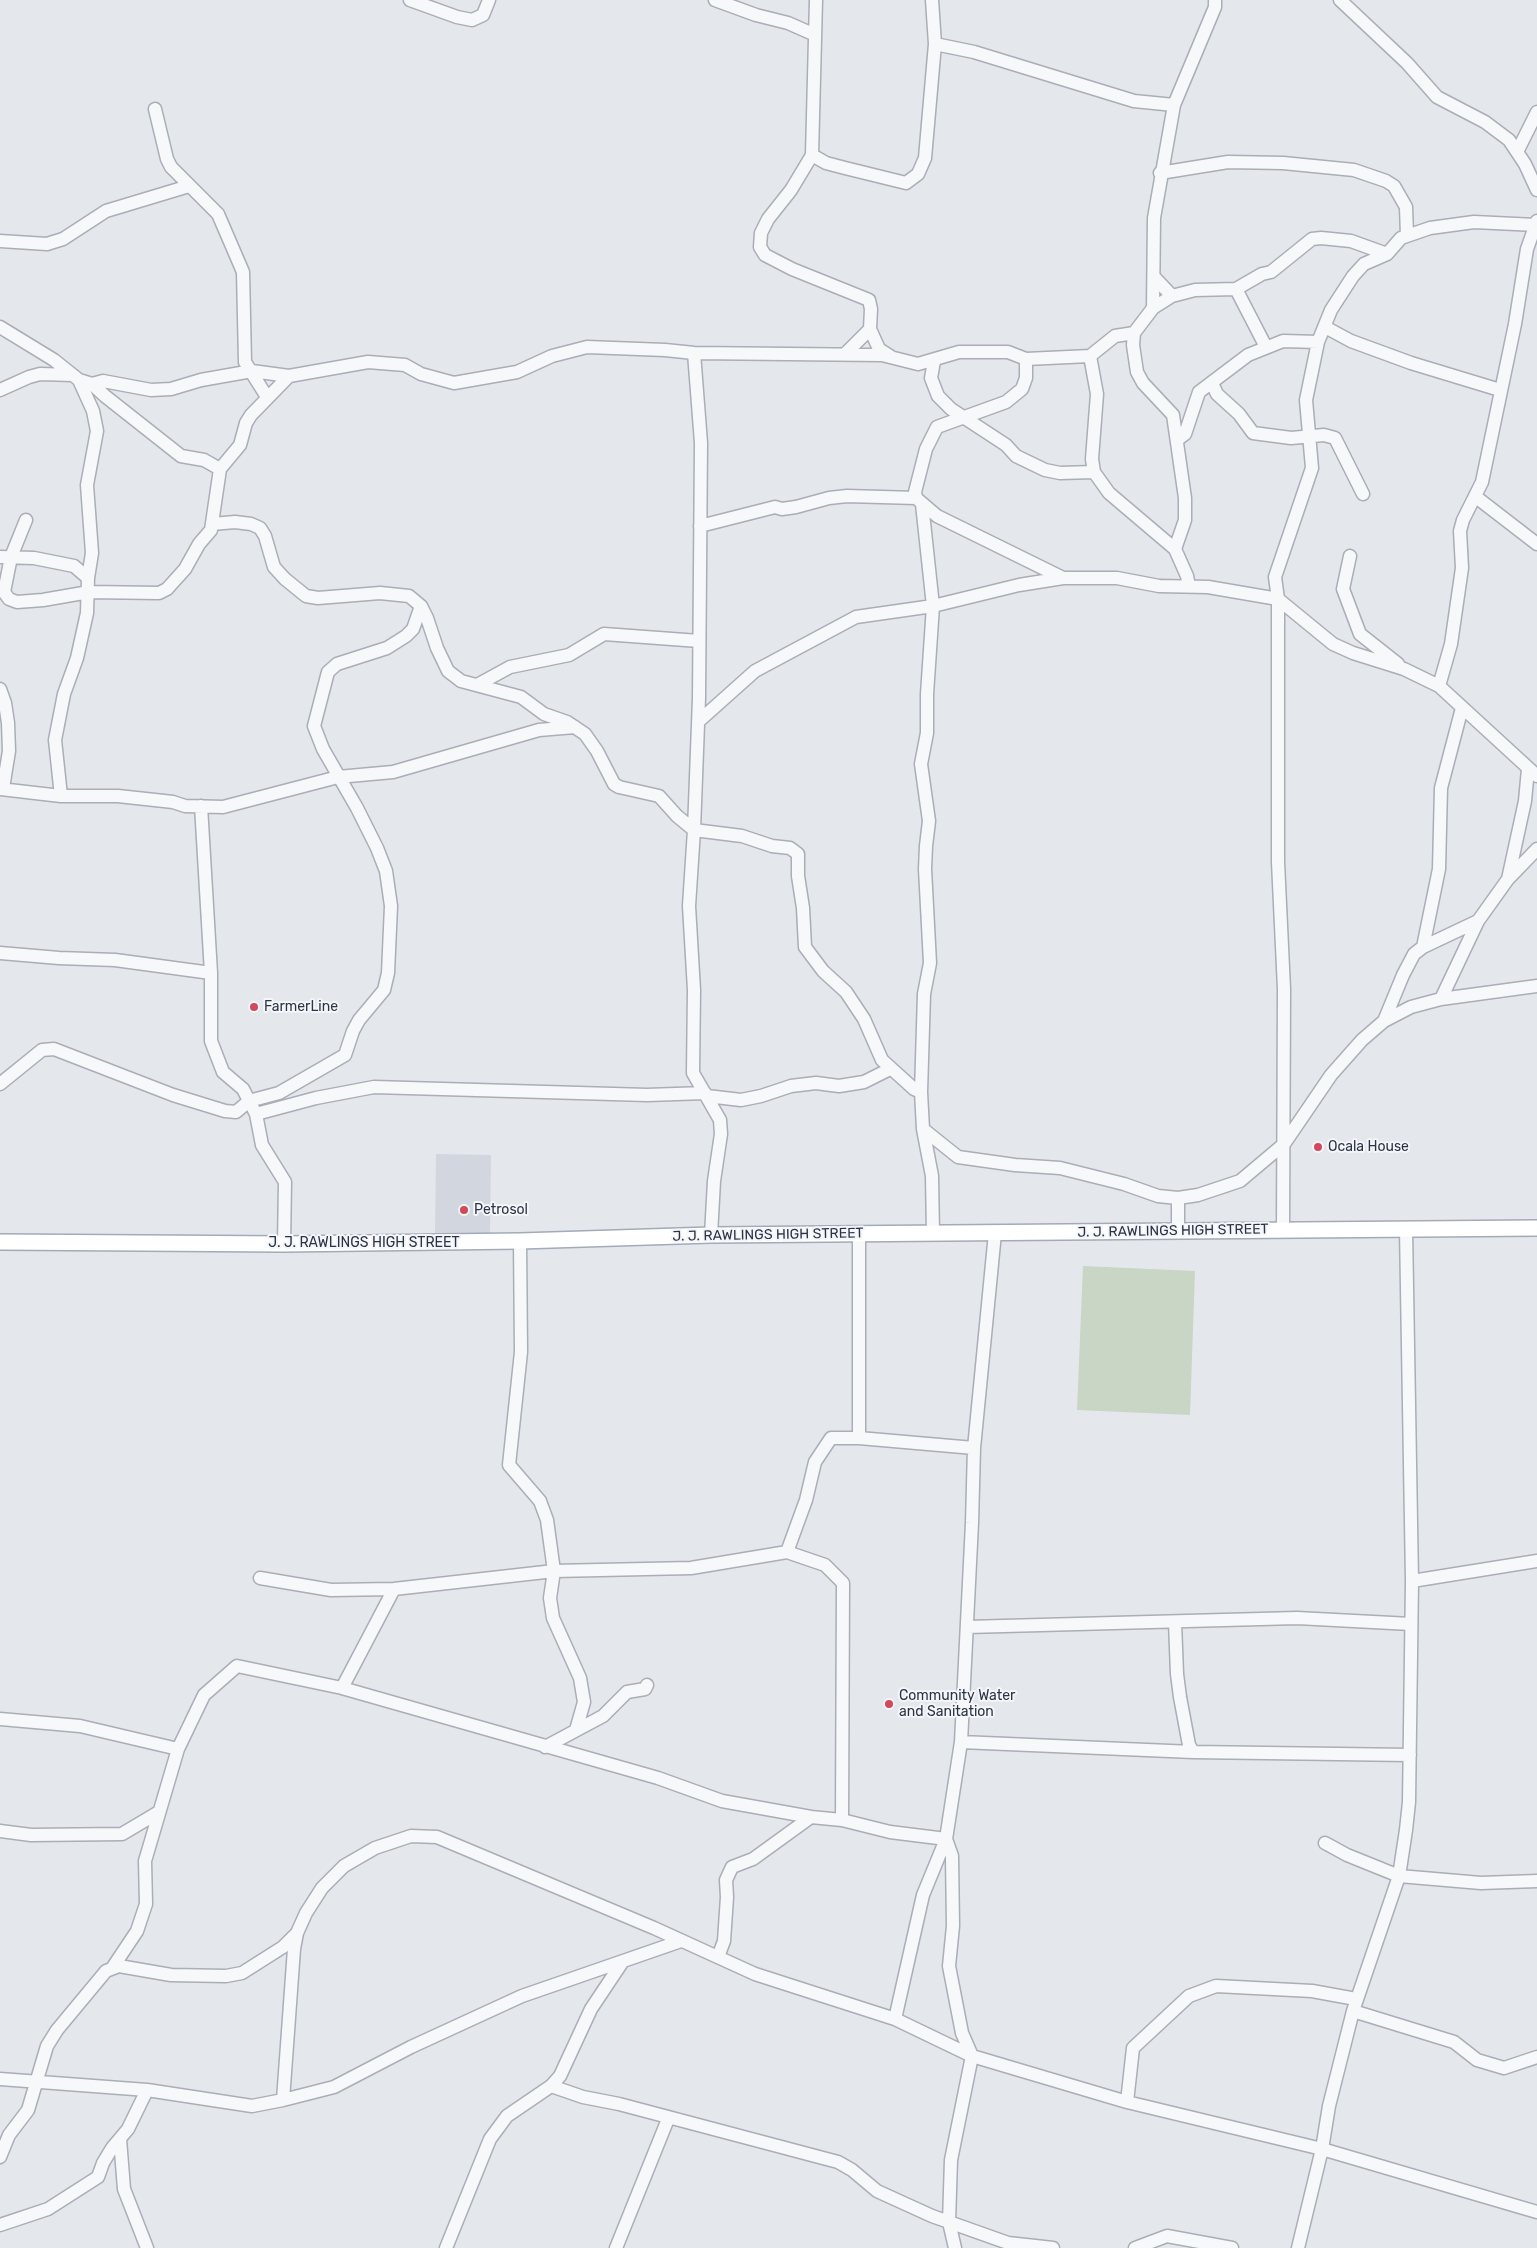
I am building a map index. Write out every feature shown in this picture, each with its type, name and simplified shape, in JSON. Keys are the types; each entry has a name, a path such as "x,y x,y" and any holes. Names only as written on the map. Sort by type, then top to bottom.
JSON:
{"main road":[{"name":"J. J. RAWLINGS HIGH STREET","path":"0,1242 284,1244 520,1241 711,1235 1537,1228"}],"street":[{"path":"410,0 472,20 483,15 489,0"},
{"path":"715,0 756,16 788,23 813,34"},
{"path":"816,0 813,34 812,155 791,190 768,219 761,233 760,248 765,256 792,269 869,300 871,309 870,329 879,349 892,358"},
{"path":"812,155 826,163 898,182 910,182 918,174 925,158 935,44 932,0"},
{"path":"1153,308 1154,218 1160,173 1174,105 1215,7 1215,0"},
{"path":"1340,0 1407,63 1437,97 1485,122 1509,140 1537,190"},
{"path":"935,44 974,52 1134,101 1174,105"},
{"path":"155,109 167,159 171,166 218,214 243,272 243,353 245,362 267,397"},
{"path":"1517,152 1537,112"},
{"path":"1160,173 1228,162 1283,163 1354,170 1386,181 1394,186 1406,207 1407,236"},
{"path":"0,241 47,244 62,239 106,211 190,186"},
{"path":"1283,1230 1284,989 1278,862 1278,599 1275,577 1312,468 1306,400 1318,342 1331,310 1353,276 1364,264 1388,254 1401,238 1430,228 1474,222 1537,223 1500,390 1482,482 1462,526 1462,568 1451,644 1439,686"},
{"path":"1175,549 1185,520 1185,498 1173,414 1143,383 1137,372 1133,345 1134,333 1153,308 1172,296 1196,290 1236,289 1262,274 1271,272 1312,239 1351,241 1388,254"},
{"path":"1154,277 1172,296"},
{"path":"1236,289 1266,347"},
{"path":"0,327 54,360 76,377 92,384 181,456 204,460 220,469"},
{"path":"1324,327 1351,341 1411,363 1500,390"},
{"path":"845,354 870,329"},
{"path":"92,384 102,381 151,390 171,389 201,380 252,371 289,376 368,362 405,364 421,374 454,383 517,372 552,356 587,347 694,353 845,354 892,358 918,364 934,361 944,355 959,352 1008,352 1026,359 1090,356 1115,336 1134,333"},
{"path":"1177,440 1185,434 1199,392 1248,355 1283,341 1318,342"},
{"path":"694,353 701,443 700,641 694,830 689,906 694,990 693,1072 720,1120 721,1134 714,1181 711,1235"},
{"path":"1090,356 1097,394 1092,459 1094,472 1109,493 1175,549 1187,576 1189,586"},
{"path":"932,1233 932,1176 923,1129 921,1092 924,994 930,963 925,869 929,821 921,764 927,733 927,694 933,606 919,501 915,492 926,449 937,426 1006,402 1022,389 1026,378 1026,359"},
{"path":"934,361 931,378 938,396 951,409 1006,445 1016,456 1045,470 1060,473 1094,472"},
{"path":"0,390 40,374 76,377"},
{"path":"26,520 6,557 4,592 9,599 17,602 43,600 89,592 159,593 167,589 185,569 199,544 206,538 212,524 220,469 240,445 246,423 267,397 289,376"},
{"path":"61,796 55,740 64,694 77,658 87,613 88,578 92,554 87,485 97,431 93,411 76,377"},
{"path":"1212,383 1217,394 1240,414 1252,433 1291,438 1324,435 1334,438 1363,494"},
{"path":"700,526 775,507 782,509 796,507 829,498 847,496 919,501 937,516 1063,578"},
{"path":"1476,497 1537,544"},
{"path":"212,524 235,522 251,524 260,528 265,536 274,567 285,579 306,596 318,598 380,593 398,593 409,596 420,606 427,618 448,671 460,681 521,697 544,714 567,722 575,727 585,734 614,784 623,789 663,798 677,816 694,830 742,836 772,846 790,848 798,854 798,876 804,908 805,947 823,971 846,992 864,1019 882,1060 914,1089 921,1092"},
{"path":"1350,556 1343,589 1360,634 1404,669"},
{"path":"6,557 34,558 74,566 88,578"},
{"path":"698,721 755,671 856,617 933,606 1019,585 1063,578 1117,578 1159,586 1189,586 1233,590 1278,599 1333,644 1353,653 1404,669 1439,686 1532,773 1508,879"},
{"path":"0,1084 42,1050 54,1049 173,1095 225,1111 236,1112 249,1101 279,1093 345,1055 352,1031 384,990 388,973 391,939 391,906 386,871 377,848 357,808 323,749 314,726 328,672 337,664 387,648 406,636 413,629 420,606"},
{"path":"413,629 432,633"},
{"path":"476,685 510,667 569,655 604,634 700,641"},
{"path":"1353,653 1360,634"},
{"path":"0,689 5,703 8,723 9,751 2,789 61,796 118,796 173,802 185,806 223,807 338,777 393,772 539,730 575,727"},
{"path":"1423,947 1440,870 1441,788 1462,708"},
{"path":"201,806 212,1041 223,1072 243,1089 256,1114 262,1145 285,1182 284,1244"},
{"path":"1441,999 1478,921 1508,879 1537,849"},
{"path":"1384,1021 1414,954 1423,947 1478,921"},
{"path":"0,953 115,960 210,973"},
{"path":"923,1129 958,1157 1015,1165 1060,1168 1124,1184 1158,1196 1178,1198 1198,1195 1240,1181 1284,1144 1331,1075 1362,1040 1384,1021 1411,1007 1441,999 1537,986"},
{"path":"256,1114 316,1098 374,1087 647,1095 706,1094 741,1100 761,1096 790,1086 816,1082 839,1086 864,1082 890,1069"},
{"path":"1178,1198 1178,1231"},
{"path":"1298,2248 1322,2148 1329,2106 1354,2005 1399,1876 1406,1830 1410,1755 1412,1581 1406,1229"},
{"path":"895,2019 923,1895 946,1839 961,1742 974,1448 995,1233"},
{"path":"859,1438 860,1234"},
{"path":"520,1241 521,1352 509,1465 540,1500 547,1520 554,1571 550,1598 553,1618 580,1678 584,1702 576,1730"},
{"path":"787,1552 806,1500 815,1462 831,1438 859,1438 974,1448"},
{"path":"260,1578 331,1590 394,1589 554,1571 691,1568 787,1552 825,1565 843,1583 842,1820"},
{"path":"1412,1581 1537,1561"},
{"path":"342,1688 394,1589"},
{"path":"967,1627 1297,1618 1411,1624"},
{"path":"1175,1622 1178,1682 1189,1745 1193,1752"},
{"path":"113,1967 138,1931 146,1904 145,1861 178,1749 204,1695 237,1666 342,1688 658,1778 722,1801 810,1817 842,1820 890,1832 946,1839"},
{"path":"545,1747 603,1716 627,1692 645,1689 647,1685"},
{"path":"584,1702 603,1716"},
{"path":"0,1719 80,1726 178,1749"},
{"path":"961,1742 1193,1752 1410,1755"},
{"path":"0,1832 31,1835 122,1834 160,1812"},
{"path":"718,1957 724,1941 727,1897 726,1880 732,1867 753,1859 810,1817"},
{"path":"283,2100 297,1933 306,1913 322,1888 344,1866 375,1848 411,1836 437,1837 755,1974 895,2019 972,2056 1127,2102 1322,2148 1537,2212"},
{"path":"946,1839 952,1856 953,1926 950,1966 962,2033 972,2056 951,2160 949,2222 955,2248"},
{"path":"1325,1843 1347,1855 1399,1876 1481,1883 1537,1881"},
{"path":"0,2157 9,2135 28,2110 47,2046 57,2030 106,1971 120,1966 171,1975 226,1976 242,1973 283,1947 297,1933"},
{"path":"0,2079 147,2090 252,2106 283,2100 334,2087 461,2023 522,1996 681,1941"},
{"path":"446,2248 490,2139 507,2116 530,2098 551,2086 560,2076 592,2009 622,1961"},
{"path":"1127,2102 1133,2048 1189,1996 1216,1986 1312,1991 1454,2042 1477,2060 1504,2068 1537,2057"},
{"path":"551,2086 584,2097 619,2104 838,2162 852,2170 877,2191 949,2222 1008,2243 1053,2248"},
{"path":"1,2221 48,2210 98,2177 103,2163 128,2129 147,2090"},
{"path":"616,2248 668,2118"},
{"path":"120,2139 124,2189 147,2248"},
{"path":"1135,2248 1167,2236 1232,2248"}],"shaded area":[{"path":"436,1154 491,1155 490,1235 435,1234"}],"green space":[{"path":"1083,1266 1195,1271 1190,1415 1077,1410"}],"place":[{"name":"FarmerLine","path":"254,1007"},
{"name":"Ocala House","path":"1318,1147"},
{"name":"Petrosol","path":"464,1210"},
{"name":"Community Water and Sanitation","path":"889,1704"}]}
